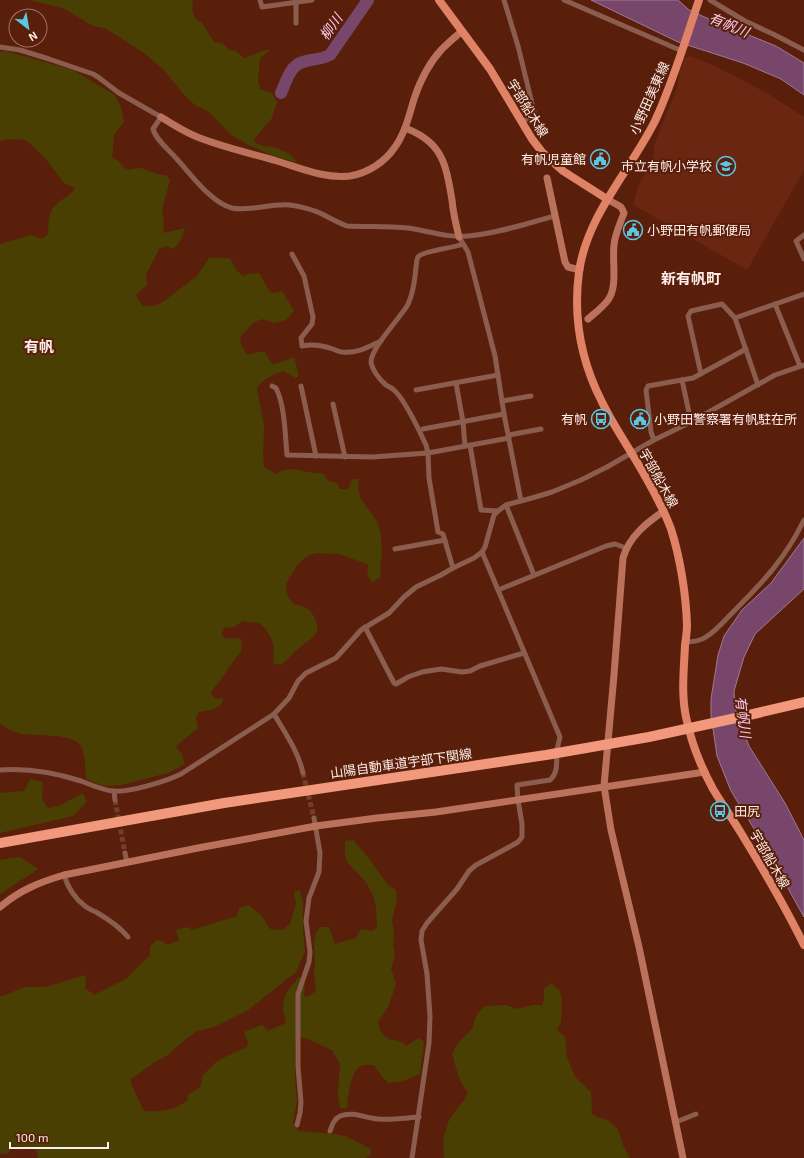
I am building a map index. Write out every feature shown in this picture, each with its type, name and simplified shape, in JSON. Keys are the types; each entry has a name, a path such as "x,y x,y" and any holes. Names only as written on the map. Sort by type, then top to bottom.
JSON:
{"highway":[{"name":"山陽自動車道宇部下関線","path":"0,844 224,803 546,755 649,737 804,702"}],"main road":[{"name":"宇部船木線","path":"439,0 490,69 542,152 563,171 607,199 591,232 580,270 577,305 579,332 585,363 602,404 632,453 664,511 675,544 682,577 687,626 683,686 684,702 693,743 713,789 755,855 804,945"},
{"name":"小野田美東線","path":"607,199 642,144 654,122 665,98 699,0"}],"street":[{"path":"260,0 262,7 296,1 312,0"},
{"path":"504,0 520,54 534,112 532,116 522,122"},
{"path":"564,0 682,51"},
{"path":"710,0 745,20 804,50"},
{"path":"296,1 296,23"},
{"path":"0,47 20,50 93,74 119,93 181,129 206,140 318,174 342,176 365,172 379,164 394,150 405,128 418,87 428,67 443,48 462,31"},
{"path":"161,117 154,127 155,134 191,176 213,197 226,206 234,209 267,205 290,205 320,213 347,226 397,227 459,237 487,234 555,216"},
{"path":"405,128 414,131 427,139 436,148 447,172 459,237 468,252 495,356 504,414 521,501"},
{"path":"546,178 566,264 570,268 580,270"},
{"path":"588,319 609,299 612,294 614,245 616,233 624,213 621,207 607,199"},
{"path":"804,235 796,241 804,259"},
{"path":"453,568 443,534 438,532 428,453 422,436 400,398 393,389 382,380 373,368 371,362 374,352 408,304 416,275 418,256 423,253 456,247 463,244"},
{"path":"292,254 304,276 313,317 312,324 301,338 302,346 312,345 332,348 341,352 351,352 361,351 382,340"},
{"path":"735,318 804,294"},
{"path":"701,374 688,316 691,311 722,304 735,318 758,384"},
{"path":"0,770 61,775 114,791 142,787 169,780 181,774 274,714 289,698 298,681 306,673 336,658 365,627 389,613 416,587 474,558 482,552 485,547 494,515 498,510 506,505 552,492 582,480 607,468 654,440 691,422 775,375 802,366 775,304"},
{"path":"654,440 651,432 646,390 648,386 694,378 746,349"},
{"path":"416,390 498,375"},
{"path":"682,380 691,422"},
{"path":"456,383 481,510 498,510"},
{"path":"272,386 276,388 279,393 284,422 287,455 372,458 428,453 541,429"},
{"path":"301,386 316,456"},
{"path":"502,401 531,396"},
{"path":"334,404 345,457"},
{"path":"423,429 504,414"},
{"path":"506,505 534,575"},
{"path":"664,511 645,524 626,548 623,558 604,786 611,830 639,948 683,1158"},
{"path":"686,642 695,642 706,637 767,578 782,558 804,520"},
{"path":"395,549 445,540"},
{"path":"498,590 606,546 614,544 626,548"},
{"path":"412,1158 430,1043 428,974 421,940 422,931 427,923 457,889 469,871 476,865 512,846 522,837 523,832 517,785 550,780 554,777 560,737 482,552"},
{"path":"365,627 396,684 408,677 422,672 441,669 462,672 470,671 480,666 524,653"},
{"path":"274,714 301,763 303,773"},
{"path":"0,907 24,890 42,881 64,875 198,848 316,826 436,812 705,772"},
{"path":"114,791 115,800"},
{"path":"297,1125 301,1102 298,1067 298,994 309,962 310,952 306,922 309,898 319,872 320,853 314,818"},
{"path":"125,853 127,862"},
{"path":"64,875 73,895 85,907 121,928 128,937"},
{"path":"330,1131 336,1118 341,1116 358,1114 375,1119 419,1117"},
{"path":"676,1122 696,1114"}],"shaded area":[{"path":"29,0 193,0 192,9 195,18 202,23 214,42 222,43 230,50 236,51 244,58 265,50 270,50 260,58 258,80 260,89 272,93 277,102 272,118 254,139 256,143 265,147 271,146 290,154 298,163 271,155 231,135 209,112 195,105 185,96 163,69 144,53 105,28 93,26 63,8"},
{"path":"591,0 678,0 689,10 776,46 804,63 804,95 781,79 743,63 678,42"},
{"path":"5,51 73,70 115,95 121,107 124,122 114,135 112,157 120,162 124,168 129,170 140,168 166,175 170,180 162,210 164,220 163,233 185,228 180,240 173,249 166,246 159,249 146,275 147,285 136,295 142,306 155,306 164,301 197,276 209,258 230,258 237,271 243,276 259,273 270,292 275,293 282,291 294,311 286,320 274,323 262,319 253,323 240,337 241,344 247,355 265,352 271,363 275,364 294,357 299,376 296,378 284,371 280,372 264,380 257,389 264,426 264,467 276,474 284,470 291,469 324,474 328,481 337,483 340,489 348,489 352,479 359,479 358,490 361,499 378,523 381,535 381,573 380,578 372,582 367,574 369,568 367,564 339,554 316,553 307,556 297,565 286,584 287,594 293,604 306,608 312,613 316,622 317,631 311,639 301,646 281,665 273,663 274,650 272,640 266,629 259,623 243,621 234,627 224,628 221,635 226,639 241,639 242,650 211,694 216,699 223,698 222,704 214,709 199,712 196,717 198,728 176,746 181,753 185,764 168,773 121,785 104,786 86,779 84,754 81,746 77,742 63,737 22,734 10,730 0,723 0,244 31,235 42,239 48,234 49,218 54,206 70,194 75,188 64,183 45,158 26,140 8,139 0,141 0,52"},
{"name":"市立有帆小学校","path":"691,56 717,67 765,92 804,117 804,170 747,270 633,204 639,184 651,162 655,150 653,149 677,88 680,70 685,58"},
{"path":"804,538 804,589 755,634 744,657 734,691 735,708 749,746 785,803 804,840 804,917 761,840 731,791 717,756 711,715 711,699 718,655 724,636 742,610 771,583"},
{"path":"30,779 43,782 42,800 48,808 61,805 83,793 87,802 73,816 0,833 0,793 24,791"},
{"path":"353,840 368,857 388,885 396,890 397,899 392,920 395,955 391,969 396,984 388,1007 378,1022 384,1035 391,1040 399,1041 406,1046 419,1038 424,1042 420,1074 403,1081 389,1083 383,1078 374,1065 361,1066 354,1073 352,1079 347,1108 340,1108 338,1095 340,1064 332,1050 303,1037 295,1041 295,1080 297,1101 293,1123 298,1131 345,1136 371,1149 371,1154 366,1158 38,1158 36,1148 12,1146 8,1154 0,1153 0,997 25,987 46,987 85,975 85,988 94,995 127,978 150,955 150,946 157,940 168,945 179,940 176,930 188,927 192,930 237,916 239,908 249,905 262,916 270,929 282,930 290,924 296,904 294,892 299,890 303,900 305,951 296,972 248,1010 214,1027 197,1031 168,1055 155,1062 131,1079 132,1086 144,1111 161,1111 177,1107 187,1101 188,1095 200,1087 203,1075 217,1061 247,1047 248,1042 244,1032 262,1025 268,1031 286,1023 283,1008 284,998 299,977 305,984 304,996 307,997 316,991 314,974 314,943 316,932 320,927 329,927 335,944 356,938 361,929 371,931 377,928 376,907 373,895 365,881 348,863 345,855 345,841"},
{"path":"20,857 38,869 0,894 0,860"},
{"path":"551,983 560,991 562,1001 561,1022 557,1030 565,1037 567,1057 575,1077 591,1092 592,1114 608,1120 618,1129 623,1145 630,1158 444,1158 443,1139 449,1120 465,1099 468,1092 460,1079 452,1053 458,1043 472,1029 477,1014 485,1006 506,1005 516,1009 533,1005 542,1005 544,999 544,989"}],"waterway":[{"name":"柳川","path":"281,93 288,75 294,67 304,62 330,55 368,0"}],"tunnel":[{"path":"303,773 314,818"},
{"path":"115,800 125,853"}],"place":[{"name":"有帆児童館","path":"600,159"},
{"name":"市立有帆小学校","path":"726,166"},
{"name":"小野田有帆郵便局","path":"633,230"},
{"name":"有帆","path":"601,419"},
{"name":"小野田警察署有帆駐在所","path":"640,419"},
{"name":"田尻","path":"720,811"}],"district":[{"name":"新有帆町","path":"691,279"},
{"name":"有帆","path":"39,347"}],"water label":[{"name":"有帆川","path":"729,25"},
{"name":"有帆川","path":"743,717"}]}
